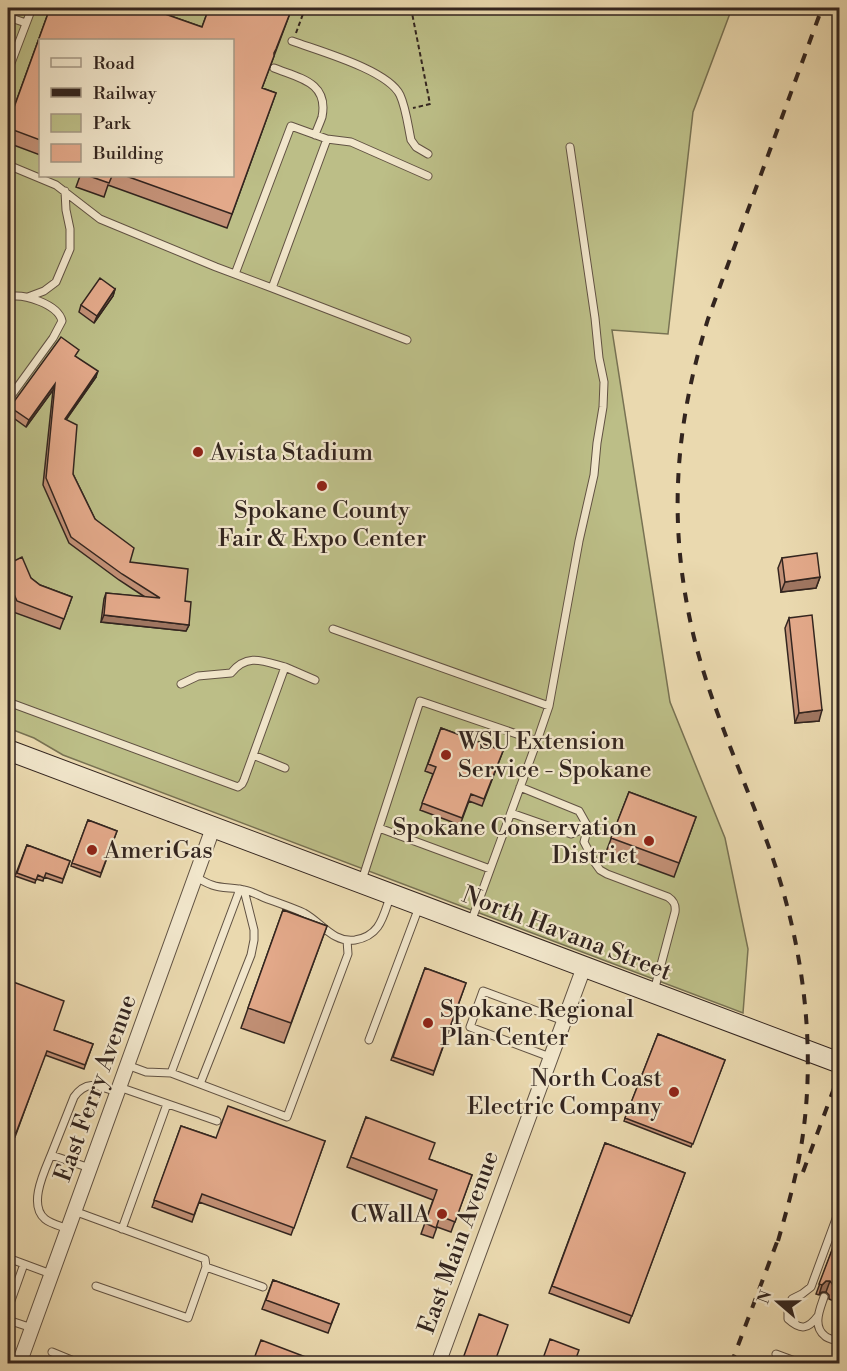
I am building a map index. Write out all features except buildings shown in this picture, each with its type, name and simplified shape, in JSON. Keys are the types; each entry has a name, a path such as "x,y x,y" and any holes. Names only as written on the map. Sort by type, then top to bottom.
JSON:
{"street":[{"name":"North Havana Street","path":"8,750 840,1063"},
{"name":"East Ferry Avenue","path":"16,1358 32,1328 213,828"},
{"name":"East Main Avenue","path":"438,1364 584,967"}],"lane":[{"path":"8,71 32,8"},
{"path":"8,17 26,24"},
{"path":"292,41 355,64 390,82 400,94 411,140 416,147 428,154"},
{"path":"274,69 316,86 320,95 322,117 315,135"},
{"path":"235,274 291,126 327,140 351,142 428,176"},
{"path":"272,288 327,140"},
{"path":"470,924 549,706 579,541 594,475 603,407 604,382 570,147"},
{"path":"8,165 56,185 100,219 407,340"},
{"path":"28,297 44,291 56,282 70,249 65,191"},
{"path":"8,297 28,297 54,309 60,314 62,321 53,338 8,400"},
{"path":"333,629 549,706"},
{"path":"181,684 198,676 231,673 245,661 260,660 285,667 315,680"},
{"path":"8,702 238,787 242,784 285,667"},
{"path":"361,883 420,701 537,741"},
{"path":"253,755 285,768"},
{"path":"520,787 579,811 588,827 584,842 600,870 673,900 675,912 653,993"},
{"path":"511,813 571,834 588,827"},
{"path":"378,828 490,869"},
{"path":"195,877 213,886 242,889 297,910 314,919 337,938 348,940 357,940 376,930 382,921 391,895"},
{"path":"171,1073 242,889"},
{"path":"200,1084 251,955 254,930 242,889"},
{"path":"369,1040 419,905"},
{"path":"127,1065 146,1072 171,1073 287,1117 348,954 348,940"},
{"path":"550,1057 470,1027 483,991 564,1021"},
{"path":"68,1229 45,1220 37,1207 41,1182 51,1155 74,1097 84,1086 118,1089 217,1121"},
{"path":"122,1229 167,1104"},
{"path":"51,1155 90,1168"},
{"path":"818,1316 811,1325 805,1328 795,1325 788,1319 788,1308 792,1299 811,1287 840,1208"},
{"path":"74,1211 205,1260 206,1267 188,1318 96,1286"},
{"path":"8,1258 51,1274"},
{"path":"8,1309 24,1264"},
{"path":"206,1267 263,1287"},
{"path":"824,1297 818,1316 818,1326 824,1336 840,1342"},
{"path":"8,1320 32,1328"},
{"path":"52,1352 76,1363"},
{"path":"776,1354 803,1364"}],"path":[{"path":"292,41 303,14 298,8"},
{"path":"404,110 430,104 411,8"}],"green space":[{"name":"Spokane County Fair & Expo Center","path":"8,8 732,8 693,112 668,334 612,330 670,702 725,838 748,949 743,1013 63,755 34,738 8,728"}],"railway":[{"path":"778,1241 798,1161 807,1099 807,1027 804,992 791,921 782,887 715,705 696,645 689,615 679,539 679,466 689,393 708,319 822,8"},
{"path":"803,1172 840,1072"},
{"path":"731,1364 780,1234"}],"place":[{"name":"Avista Stadium","path":"198,452"},
{"name":"Spokane County Fair & Expo Center","path":"322,486"},
{"name":"WSU Extension Service - Spokane","path":"446,755"},
{"name":"Spokane Conservation District","path":"649,841"},
{"name":"AmeriGas","path":"92,850"},
{"name":"Spokane Regional Plan Center","path":"428,1023"},
{"name":"North Coast Electric Company","path":"674,1092"},
{"name":"CWallA","path":"442,1214"}]}
